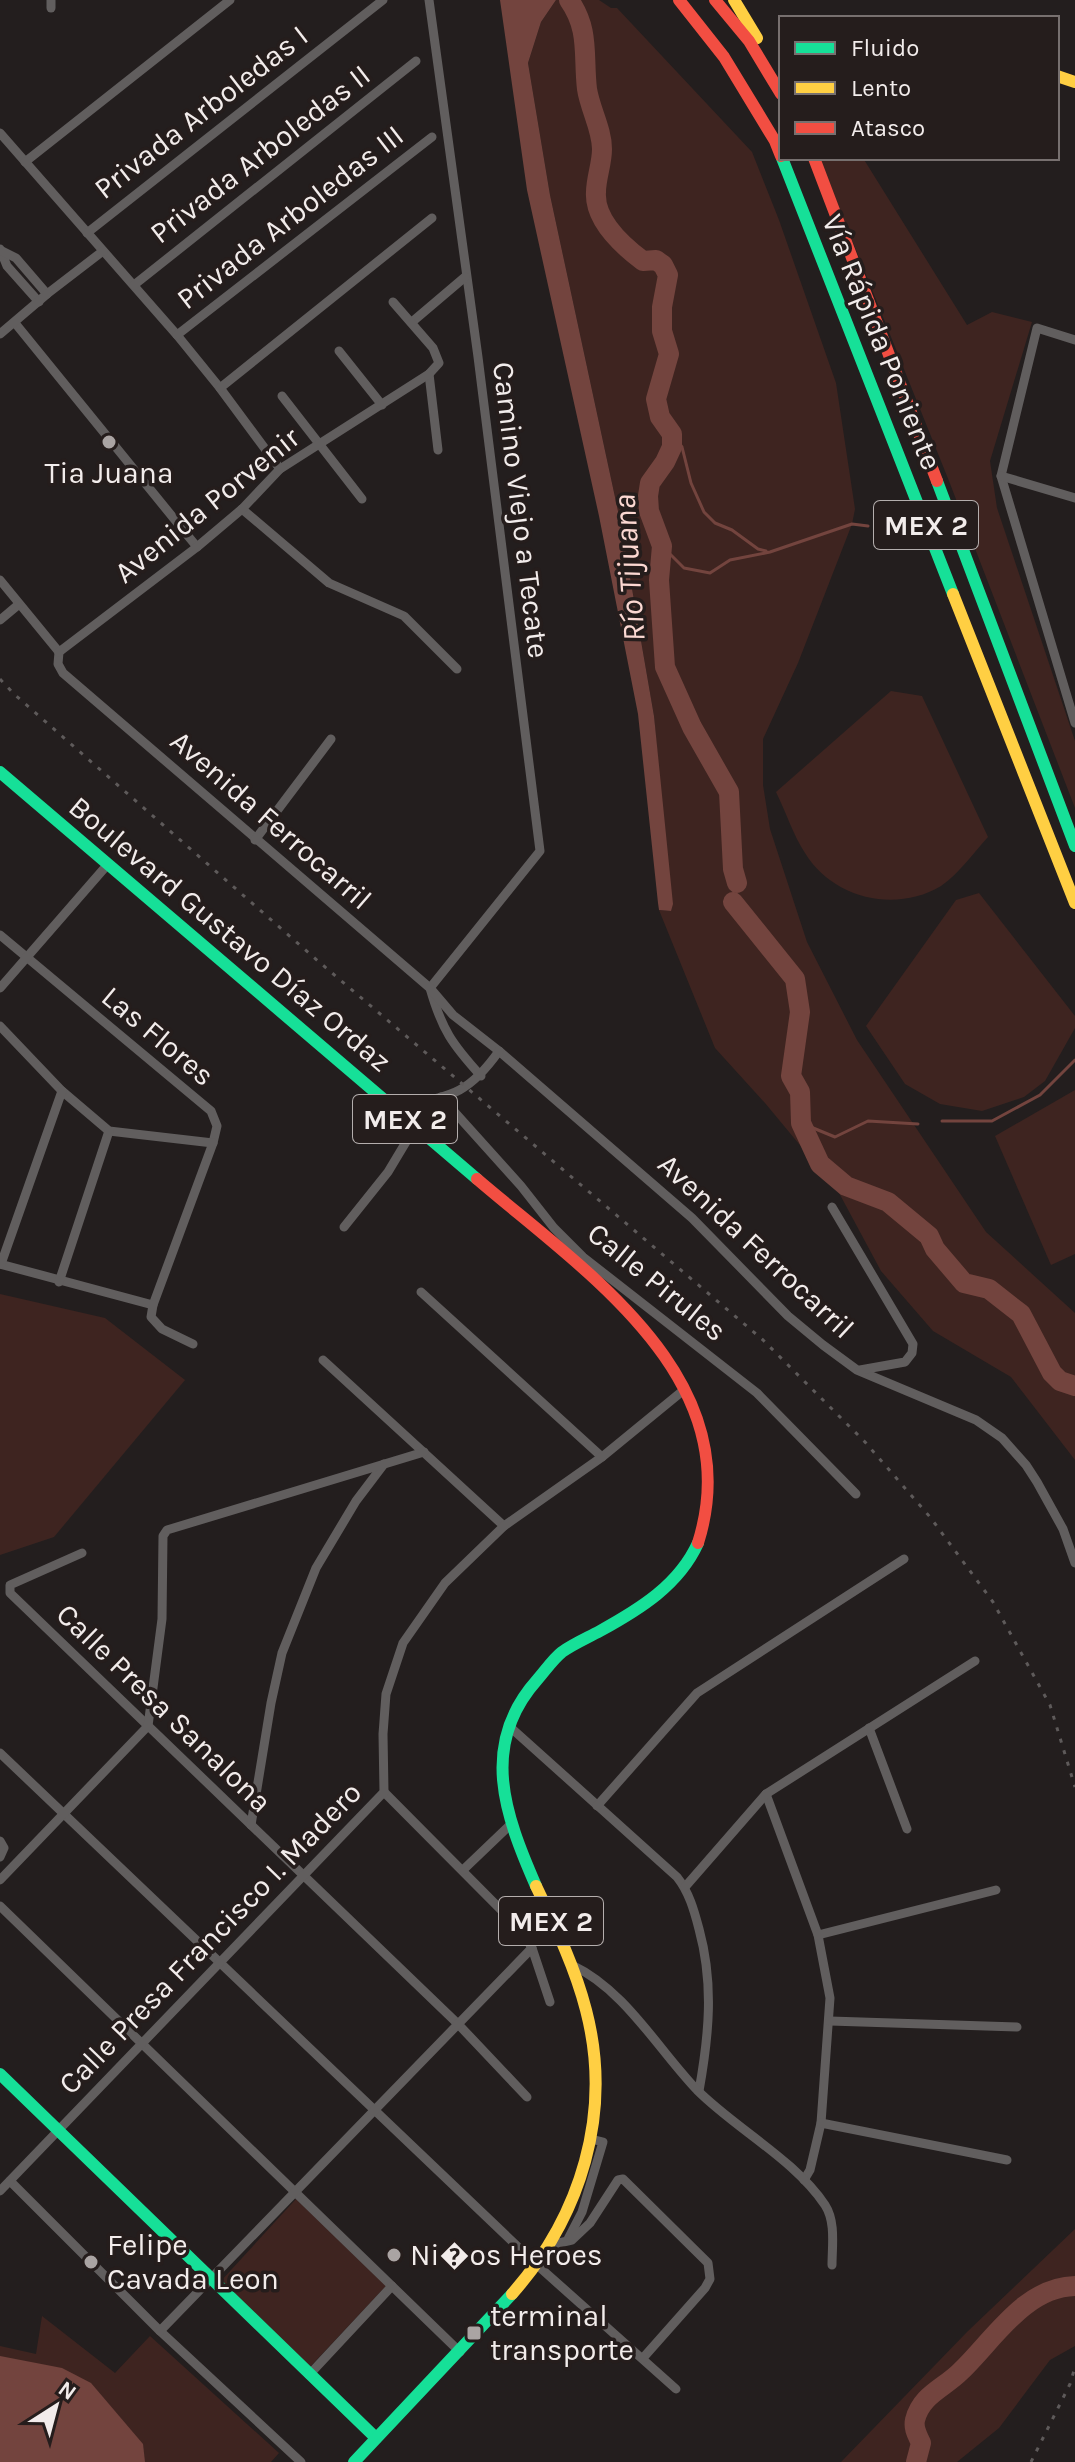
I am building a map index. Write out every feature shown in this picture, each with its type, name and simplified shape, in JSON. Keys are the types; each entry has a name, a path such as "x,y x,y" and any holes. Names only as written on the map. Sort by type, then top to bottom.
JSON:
{"main road":[{"name":"Vía Rápida Poniente","path":"679,0 724,57 779,152"},
{"path":"715,0 749,41 779,91"},
{"path":"734,0 779,74"},
{"name":"Vía Rápida Poniente","path":"782,160 1075,903"},
{"name":"MEX 2","path":"815,160 1075,846"},
{"name":"Boulevard Gustavo Díaz Ordaz","path":"0,772 415,1127 579,1260 644,1328 670,1362 685,1389 701,1434 708,1472 707,1510 699,1544 682,1571 661,1592 561,1653 550,1663 529,1688 504,1742 502,1775 509,1826 572,1965 589,2018 597,2067 591,2139 573,2196 537,2265 460,2352 354,2462"},
{"path":"0,2074 376,2438"}],"street":[{"path":"25,162 230,0"},
{"name":"Privada Arboledas I","path":"87,233 383,0"},
{"name":"Camino Viejo a Tecate","path":"429,0 540,851 430,988"},
{"name":"Privada Arboledas II","path":"134,285 416,61"},
{"path":"0,133 177,335 280,469"},
{"name":"Privada Arboledas III","path":"177,335 432,137"},
{"path":"220,388 432,218"},
{"path":"1,250 16,258 47,294"},
{"path":"1,250 4,269 39,302"},
{"path":"0,334 103,251"},
{"path":"4,269 16,258"},
{"path":"412,322 465,277"},
{"path":"393,302 433,348 439,363 429,374 438,450"},
{"path":"15,323 197,547"},
{"path":"1075,340 1037,328 1001,476 1075,723"},
{"path":"339,351 382,405"},
{"name":"Avenida Porvenir","path":"59,652 197,547 242,509 280,469 429,374"},
{"path":"282,396 362,499"},
{"path":"1001,476 1075,498"},
{"path":"242,509 329,583 404,616 457,669"},
{"name":"Avenida Ferrocarril","path":"0,580 59,652 58,664 63,673 430,988 453,1015 692,1218 788,1316 857,1370 976,1420 1002,1438 1037,1482 1063,1529 1075,1563"},
{"path":"0,620 18,605"},
{"path":"255,840 331,739"},
{"path":"0,988 108,864"},
{"name":"Las Flores","path":"0,935 211,1111 217,1126 213,1143"},
{"path":"430,988 440,1022 450,1041 481,1076"},
{"path":"0,1026 62,1091 109,1131 213,1143 151,1317 155,1323 193,1344"},
{"path":"393,1107 441,1097 466,1088 481,1076 499,1051"},
{"path":"62,1091 1,1264 153,1305"},
{"name":"Calle Pirules","path":"441,1097 521,1186 579,1260 757,1393 856,1494"},
{"path":"344,1227 388,1172 415,1127"},
{"path":"59,1282 109,1131"},
{"path":"832,1207 913,1344 912,1353 905,1362 857,1370"},
{"path":"421,1292 602,1457"},
{"path":"323,1360 504,1526"},
{"name":"Calle Presa Francisco I. Madero","path":"0,2191 384,1792 386,1694 403,1643 445,1583 504,1526 602,1457 685,1389"},
{"path":"2,1875 148,1726 162,1619 163,1536 167,1530 424,1452"},
{"path":"251,1825 282,1653 316,1568 356,1501 384,1464"},
{"name":"Calle Presa Sanalona","path":"82,1553 10,1585 10,1593 458,2024 527,2097"},
{"path":"597,1806 697,1693 904,1559"},
{"path":"685,1887 766,1794 975,1661"},
{"path":"509,1726 685,1887 704,1947 710,1985 708,2041 699,2091"},
{"path":"869,1728 907,1829"},
{"path":"0,1753 537,2265 676,2389"},
{"path":"384,1792 522,1931 532,1948 550,2002"},
{"path":"766,1794 818,1935 829,1983 830,2021 821,2123 810,2170 804,2180"},
{"path":"463,1870 509,1826"},
{"path":"0,1841 4,1848 0,1857"},
{"path":"818,1935 996,1890"},
{"path":"0,1906 460,2352"},
{"path":"160,2331 532,1948"},
{"path":"572,1965 610,1990 699,2091 804,2180 830,2214 832,2265"},
{"path":"830,2021 1017,2027"},
{"path":"821,2123 1007,2160"},
{"path":"568,2241 582,2212 603,2142 591,2139"},
{"path":"550,2245 568,2241 590,2223 618,2180 623,2179 701,2255 710,2270 705,2288 643,2358"},
{"path":"10,2181 160,2331 301,2462"},
{"path":"309,2375 392,2286"}],"shaded area":[{"path":"500,0 556,0 541,22 528,63 550,195 621,525 654,716 673,904 671,911 659,910 638,714 599,516 527,190"},
{"path":"556,0 599,0 611,8 617,8 752,152 779,220 836,383 855,509 798,663 763,739 763,785 770,829 807,942 857,1040 986,1232 1075,1313 1075,1460 1011,1377 933,1331 881,1271 838,1191 715,1048 659,910 671,911 654,716 621,525 550,195 528,63 541,22"},
{"path":"820,160 864,160 967,325 992,312 1032,322 990,461 997,508 1075,741 1075,808 949,481"},
{"path":"891,691 922,696 988,837 960,870 941,886 905,899 886,900 848,891 817,869 793,831 776,792"},
{"path":"979,893 1075,1016 1075,1028 1045,1081 1024,1097 982,1111 940,1104 905,1084 866,1026 956,900"},
{"path":"1075,1090 1075,1254 1051,1265 995,1136"},
{"path":"0,1294 105,1318 185,1380 54,1537 0,1555"},
{"path":"296,2199 386,2286 308,2369 220,2282"},
{"path":"1075,2229 1075,2346 1050,2360 999,2428 957,2462 841,2462 968,2331"},
{"path":"42,2316 115,2373 150,2336 279,2453 271,2462 0,2462 0,2346 36,2354"},
{"path":"0,2356 62,2368 91,2383 143,2444 145,2462 0,2462"}],"waterway":[{"name":"Río Tijuana","path":"569,0 583,32 587,89 601,142 596,192 600,212 611,231 627,248 643,261 656,260 668,275 662,307 662,331 669,354 656,399 660,417 672,434 672,447 650,483 648,496 649,511 662,546 659,580 665,667 692,727 729,792 733,869 737,883"},
{"path":"672,434 682,447 691,483 704,512 715,523 766,551"},
{"path":"662,546 684,568 710,573 730,560 770,552 852,524 868,526"},
{"name":"Río Tijuana","path":"733,902 795,979 800,1012 791,1076 800,1092 801,1123 820,1164 846,1186 888,1202 929,1236 935,1249 964,1283 989,1289 1021,1314 1052,1373 1060,1381 1075,1386"},
{"path":"942,1121 992,1121 1040,1095 1075,1060"},
{"path":"801,1123 835,1137 868,1121 918,1124"},
{"name":"Río Tijuana","path":"916,2462 921,2443 915,2420 922,2404 960,2372 1025,2305 1057,2289 1075,2286"}],"railway":[{"path":"0,679 318,961 763,1340 865,1442 930,1517 993,1602 1050,1705 1075,1787"},
{"path":"1031,2462 1070,2384 1075,2367"}],"traffic: fast":[{"path":"783,160 953,594"},
{"path":"937,481 1075,846"},
{"path":"0,772 477,1179"},
{"path":"536,1886 515,1833 503,1781 503,1755 508,1730 519,1705 562,1652 630,1614 669,1584 698,1543"},
{"path":"0,2074 376,2438"},
{"path":"354,2462 512,2294"}],"traffic: slow":[{"path":"734,0 757,38"},
{"path":"1059,77 1075,82"},
{"path":"953,594 1075,903"},
{"path":"512,2294 536,2264 573,2197 593,2125 596,2087 586,2010 564,1947 536,1886"}],"traffic: jam":[{"path":"679,0 724,57 779,151"},
{"path":"715,0 749,41 779,91"},
{"path":"815,160 937,481"},
{"path":"477,1179 608,1291 647,1334 679,1380 700,1429 708,1484 698,1543"}],"place":[{"name":"Tia Juana","path":"109,442"},
{"name":"Ni�os Heroes","path":"394,2255"},
{"name":"Felipe Cavada Leon","path":"91,2262"},
{"name":"terminal transporte","path":"474,2333"}]}
